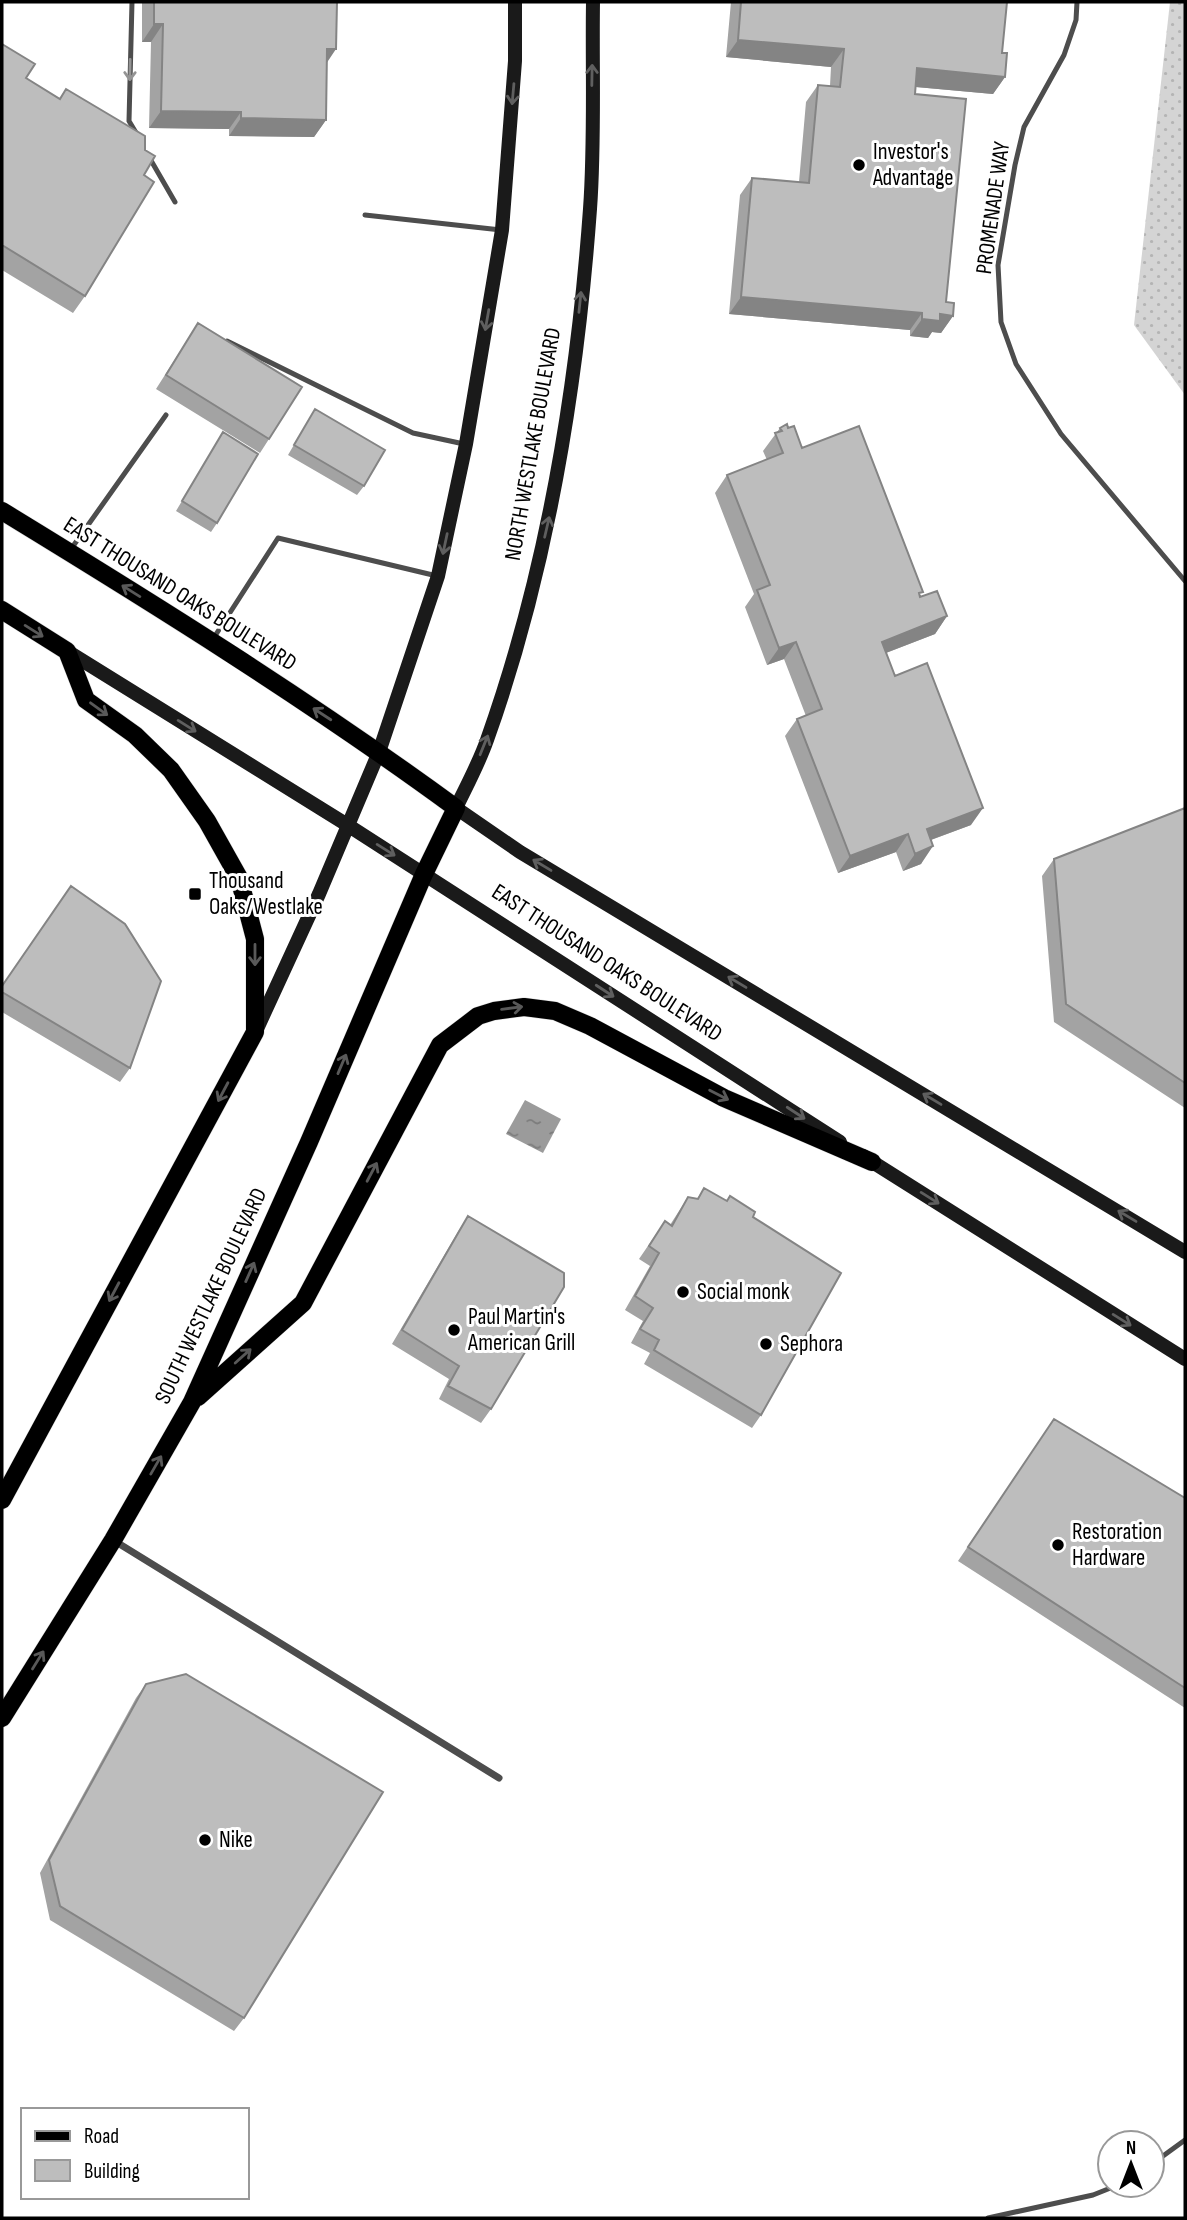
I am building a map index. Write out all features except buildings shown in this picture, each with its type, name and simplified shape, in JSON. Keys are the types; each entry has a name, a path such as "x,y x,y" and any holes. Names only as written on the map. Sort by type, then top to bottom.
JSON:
{"main road":[{"path":"2,1500 255,1032 349,827 379,752 438,576 466,444 502,230 515,61 515,2"},
{"name":"NORTH WESTLAKE BOULEVARD","path":"424,874 486,742 528,609 553,497 570,397 590,207 593,2"},
{"name":"EAST THOUSAND OAKS BOULEVARD","path":"2,510 212,642 379,752 520,852 1185,1252"},
{"name":"EAST THOUSAND OAKS BOULEVARD","path":"2,610 424,874 1185,1359"},
{"path":"67,651 86,699 135,735 171,770 207,821 239,878 255,939 255,1032"},
{"name":"SOUTH WESTLAKE BOULEVARD","path":"2,1718 113,1540 192,1402 309,1142 424,874"},
{"path":"192,1402 303,1303 440,1045 478,1016 524,1007 555,1011 590,1026 724,1098 872,1162"}],"street":[{"path":"113,1540 499,1778"}],"lane":[{"path":"132,2 129,121 142,144"},
{"name":"PROMENADE WAY","path":"1077,2 1076,20 1064,55 1024,127 1014,165 998,265 1001,322 1016,364 1060,434 1185,581"},
{"path":"149,156 175,202"},
{"path":"365,215 502,230"},
{"path":"227,341 413,433 466,444"},
{"path":"69,552 166,415"},
{"path":"212,642 278,538 438,576"},
{"path":"1166,2154 1185,2140"},
{"path":"988,2218 1096,2194"}],"shaded area":[{"path":"1170,2 1185,2 1185,395 1134,325"}],"water":[{"path":"525,1100 561,1119 543,1153 506,1134"}],"place":[{"name":"Investor's Advantage","path":"859,165"},
{"name":"Thousand Oaks/Westlake","path":"195,894"},
{"name":"Social monk","path":"683,1292"},
{"name":"Paul Martin's American Grill","path":"454,1330"},
{"name":"Sephora","path":"766,1344"},
{"name":"Restoration Hardware","path":"1058,1545"},
{"name":"Nike","path":"205,1840"}]}
